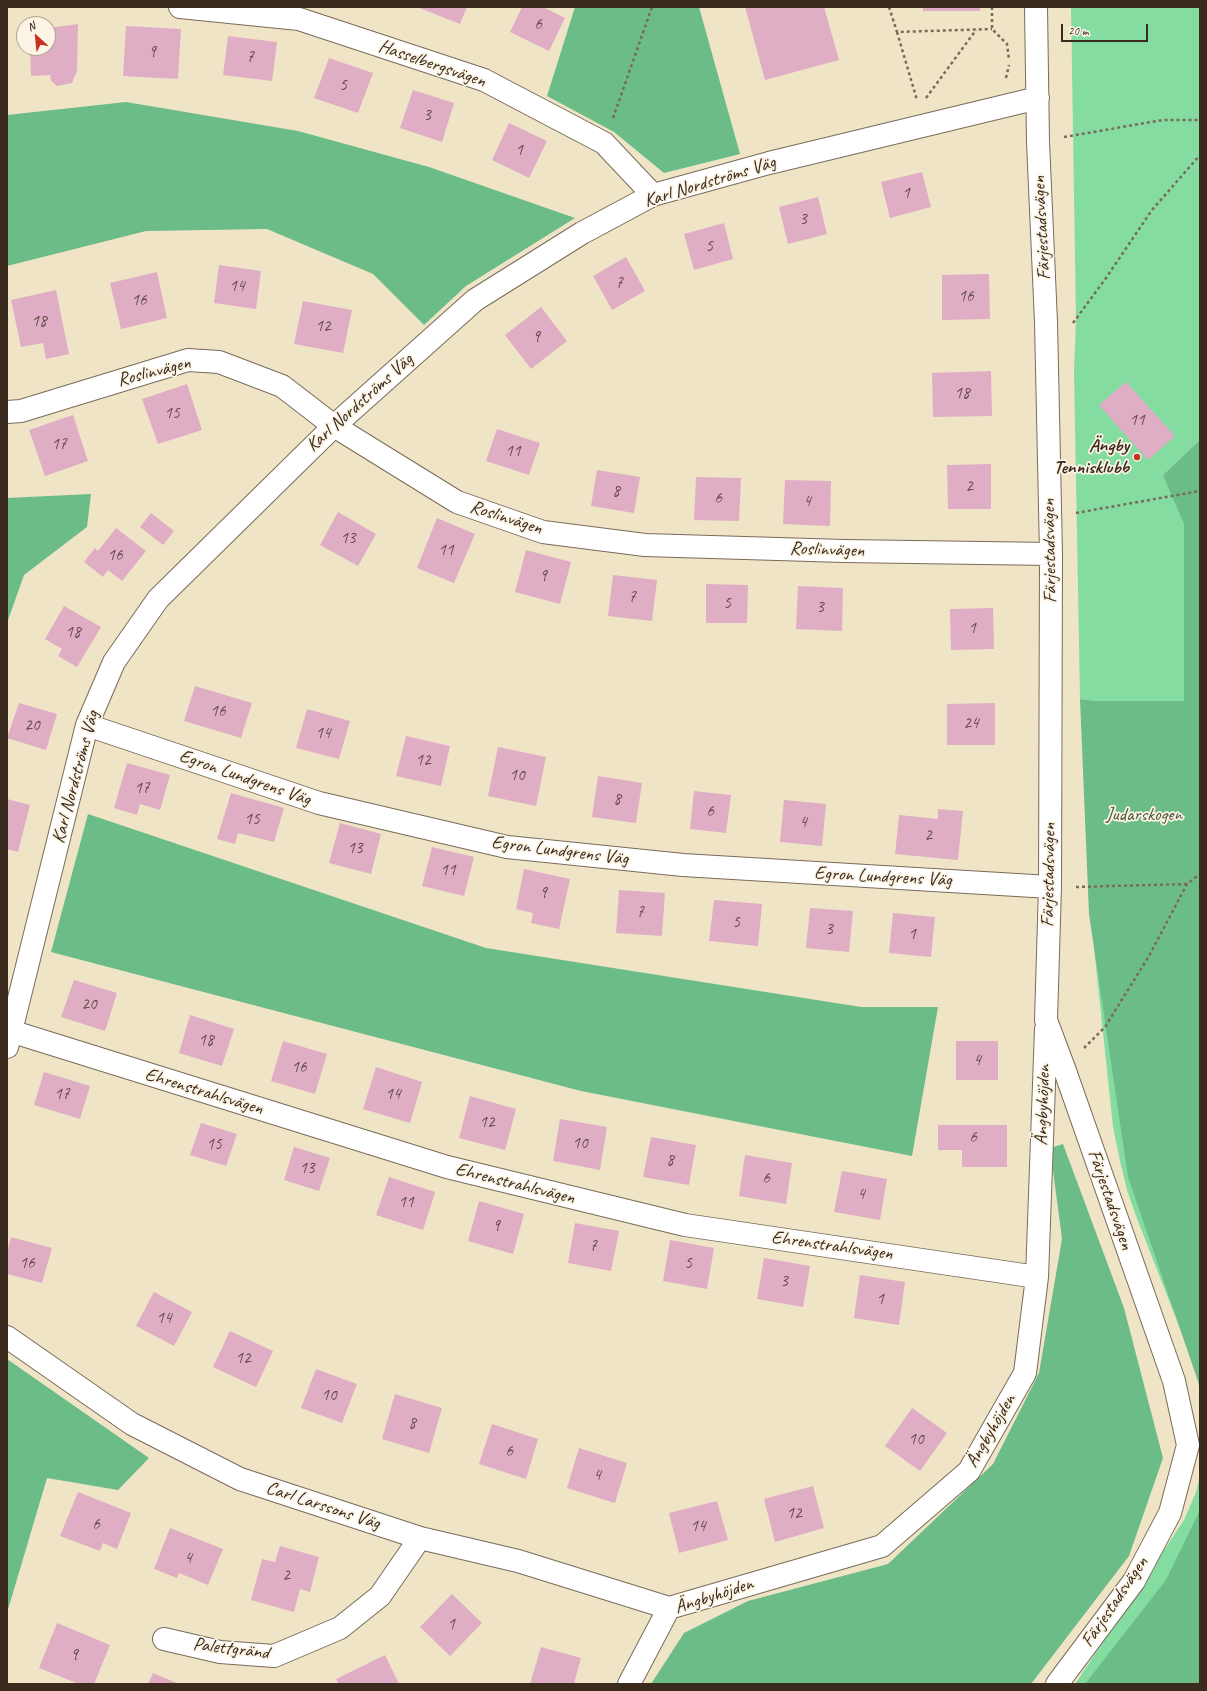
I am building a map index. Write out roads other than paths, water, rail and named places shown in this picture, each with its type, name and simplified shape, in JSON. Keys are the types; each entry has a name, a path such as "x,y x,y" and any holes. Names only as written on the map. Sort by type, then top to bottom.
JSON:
{"street":[{"name":"Hasselbergsvägen","path":"180,7 299,19 484,80 604,143 653,195"},
{"name":"Färjestadsvägen","path":"1036,7 1038,142 1046,322 1051,554 1050,887 1046,1020 1174,1381 1188,1445 1170,1513 1134,1581 1057,1684"},
{"name":"Karl Nordströms Väg","path":"9,1036 87,725 114,662 158,599 334,426 475,300 582,233 653,195 768,163 921,117 1038,98"},
{"name":"Roslinvägen","path":"7,412 21,410 188,360 219,362 282,386 334,426 457,502 543,532 645,545 844,551 1051,554"},
{"name":"Egron Lundgrens Väg","path":"87,725 319,803 507,847 683,865 1050,887"},
{"name":"Ängbyhöjden","path":"629,1684 669,1608 882,1546 969,1471 1025,1373 1037,1276 1046,1020"},
{"name":"Ehrenstrahlsvägen","path":"9,1036 447,1167 685,1225 1037,1276"},
{"name":"Carl Larssons Väg","path":"7,1337 132,1424 240,1479 420,1538 518,1561 669,1608"},
{"name":"Palettgränd","path":"164,1639 220,1652 274,1656 340,1628 380,1596 420,1538"}],"place":[{"name":"Ängby Tennisklubb","path":"1137,457"}],"park label":[{"name":"Judarskogen","path":"1144,815"}]}
